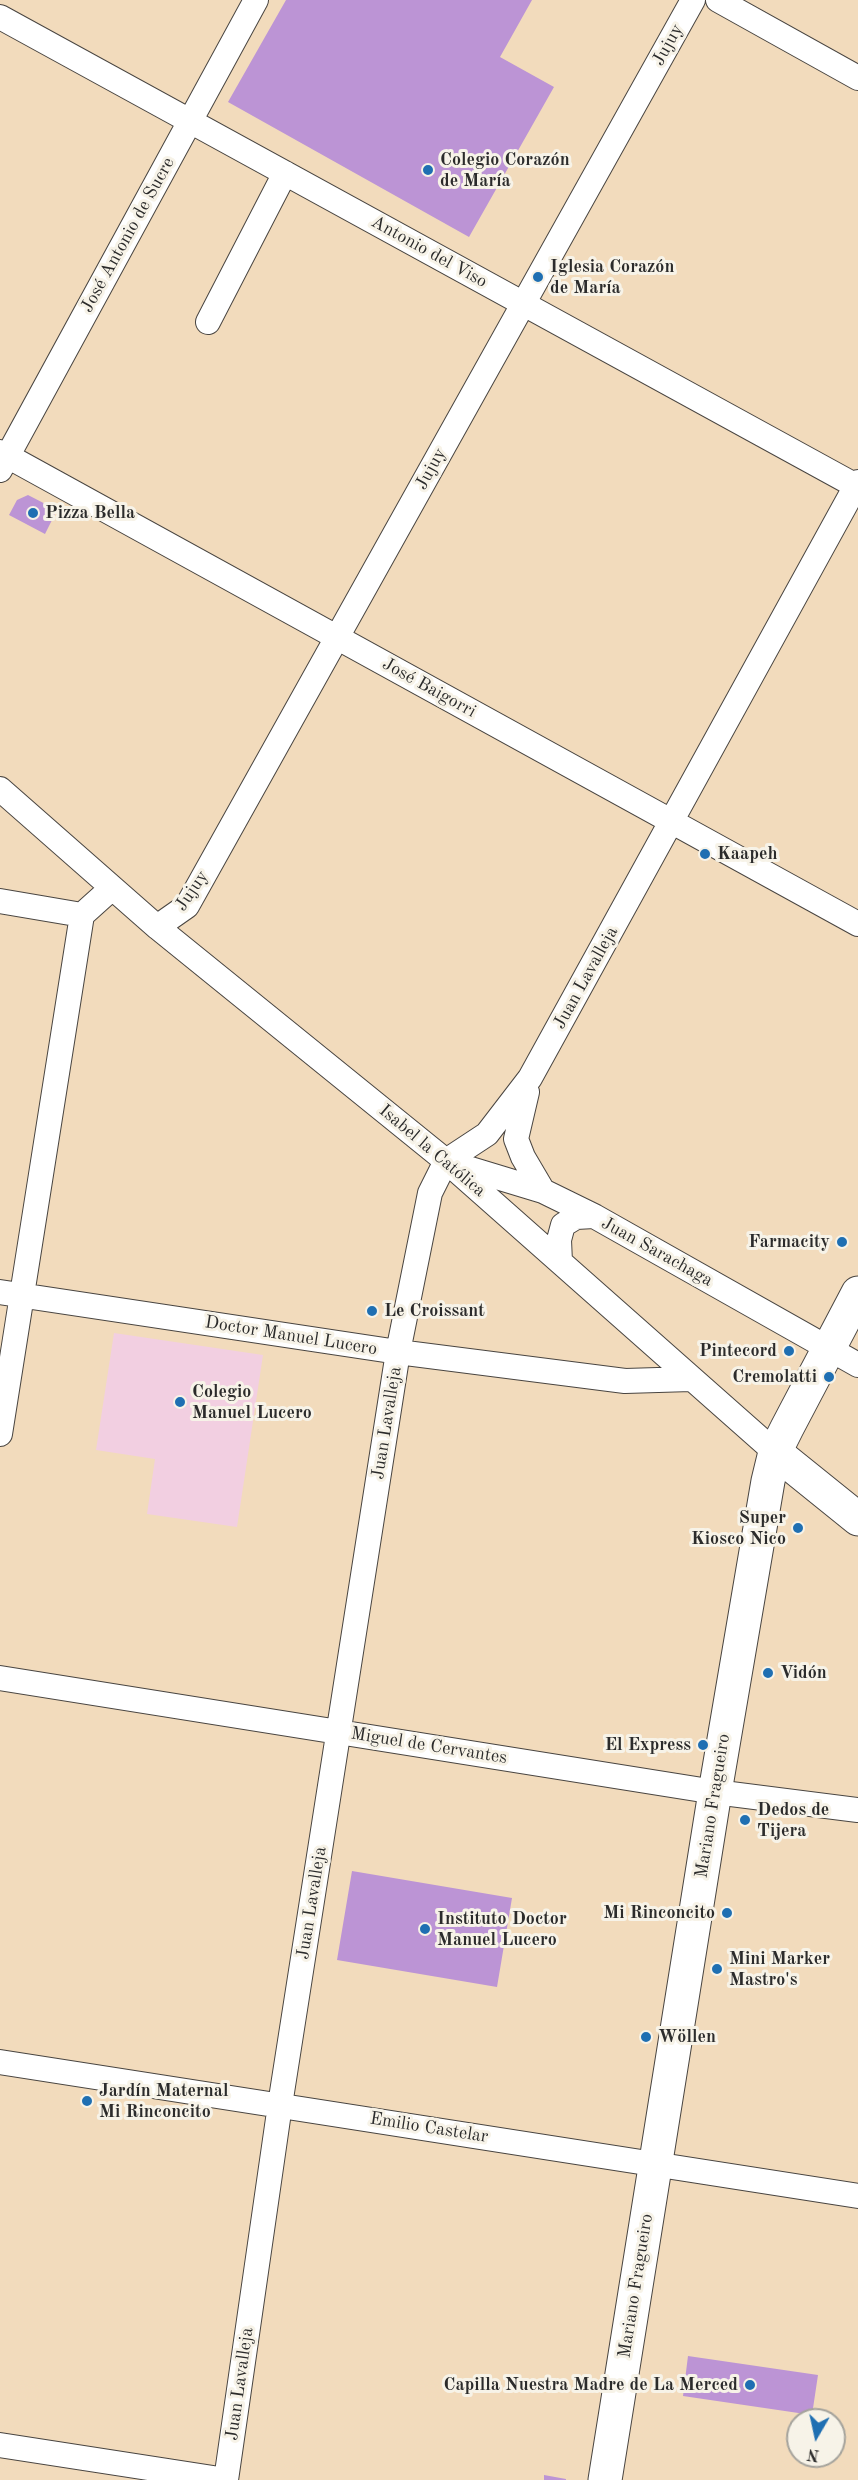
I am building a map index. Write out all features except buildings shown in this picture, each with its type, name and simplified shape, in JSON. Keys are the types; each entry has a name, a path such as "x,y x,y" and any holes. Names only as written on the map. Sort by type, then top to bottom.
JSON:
{"main road":[{"name":"Mariano Fragueiro","path":"605,2480 715,1792 768,1480 775,1452 858,1293"},
{"name":"Isabel la Católica","path":"775,1452 858,1519"}],"street":[{"name":"José Antonio de Sucre","path":"2,459 256,0"},
{"name":"Jujuy","path":"158,927 187,906 693,0"},
{"path":"718,0 858,78"},
{"name":"Antonio del Viso","path":"0,17 857,485"},
{"path":"208,322 285,173"},
{"name":"José Baigorri","path":"2,459 337,638 858,924"},
{"name":"Juan Lavalleja","path":"226,2480 280,2105 399,1352 428,1203 435,1180 446,1161 487,1134 530,1078 857,485"},
{"name":"Isabel la Católica","path":"0,789 158,927 446,1161 775,1452"},
{"path":"0,1434 11,1294 82,915 112,888"},
{"path":"0,901 82,915"},
{"path":"530,1078 517,1125 516,1139 522,1157 543,1191"},
{"name":"Juan Sarachaga","path":"446,1161 543,1191 594,1216 858,1365"},
{"path":"560,1262 559,1240 563,1225 576,1217 594,1216"},
{"name":"Doctor Manuel Lucero","path":"11,1294 399,1352 625,1381 691,1379"},
{"name":"Miguel de Cervantes","path":"0,1678 715,1792 858,1810"},
{"name":"Emilio Castelar","path":"0,2062 858,2196"},
{"path":"0,2445 226,2480"}],"shaded area":[{"name":"Colegio Manuel Lucero","path":"114,1333 263,1355 237,1527 147,1514 155,1459 96,1450"}],"place":[{"name":"Colegio Corazón de María","path":"428,170"},
{"name":"Iglesia Corazón de María","path":"538,277"},
{"name":"Pizza Bella","path":"33,513"},
{"name":"Kaapeh","path":"705,854"},
{"name":"Farmacity","path":"842,1242"},
{"name":"Le Croissant","path":"372,1311"},
{"name":"Pintecord","path":"789,1351"},
{"name":"Cremolatti","path":"829,1377"},
{"name":"Colegio Manuel Lucero","path":"180,1402"},
{"name":"Super Kiosco Nico","path":"798,1528"},
{"name":"Vidón","path":"768,1673"},
{"name":"El Express","path":"703,1745"},
{"name":"Dedos de Tijera","path":"745,1820"},
{"name":"Mi Rinconcito","path":"727,1913"},
{"name":"Instituto Doctor Manuel Lucero","path":"425,1929"},
{"name":"Mini Marker Mastro's","path":"717,1969"},
{"name":"Wöllen","path":"646,2037"},
{"name":"Jardín Maternal Mi Rinconcito","path":"87,2101"},
{"name":"Capilla Nuestra Madre de La Merced","path":"750,2385"}]}
